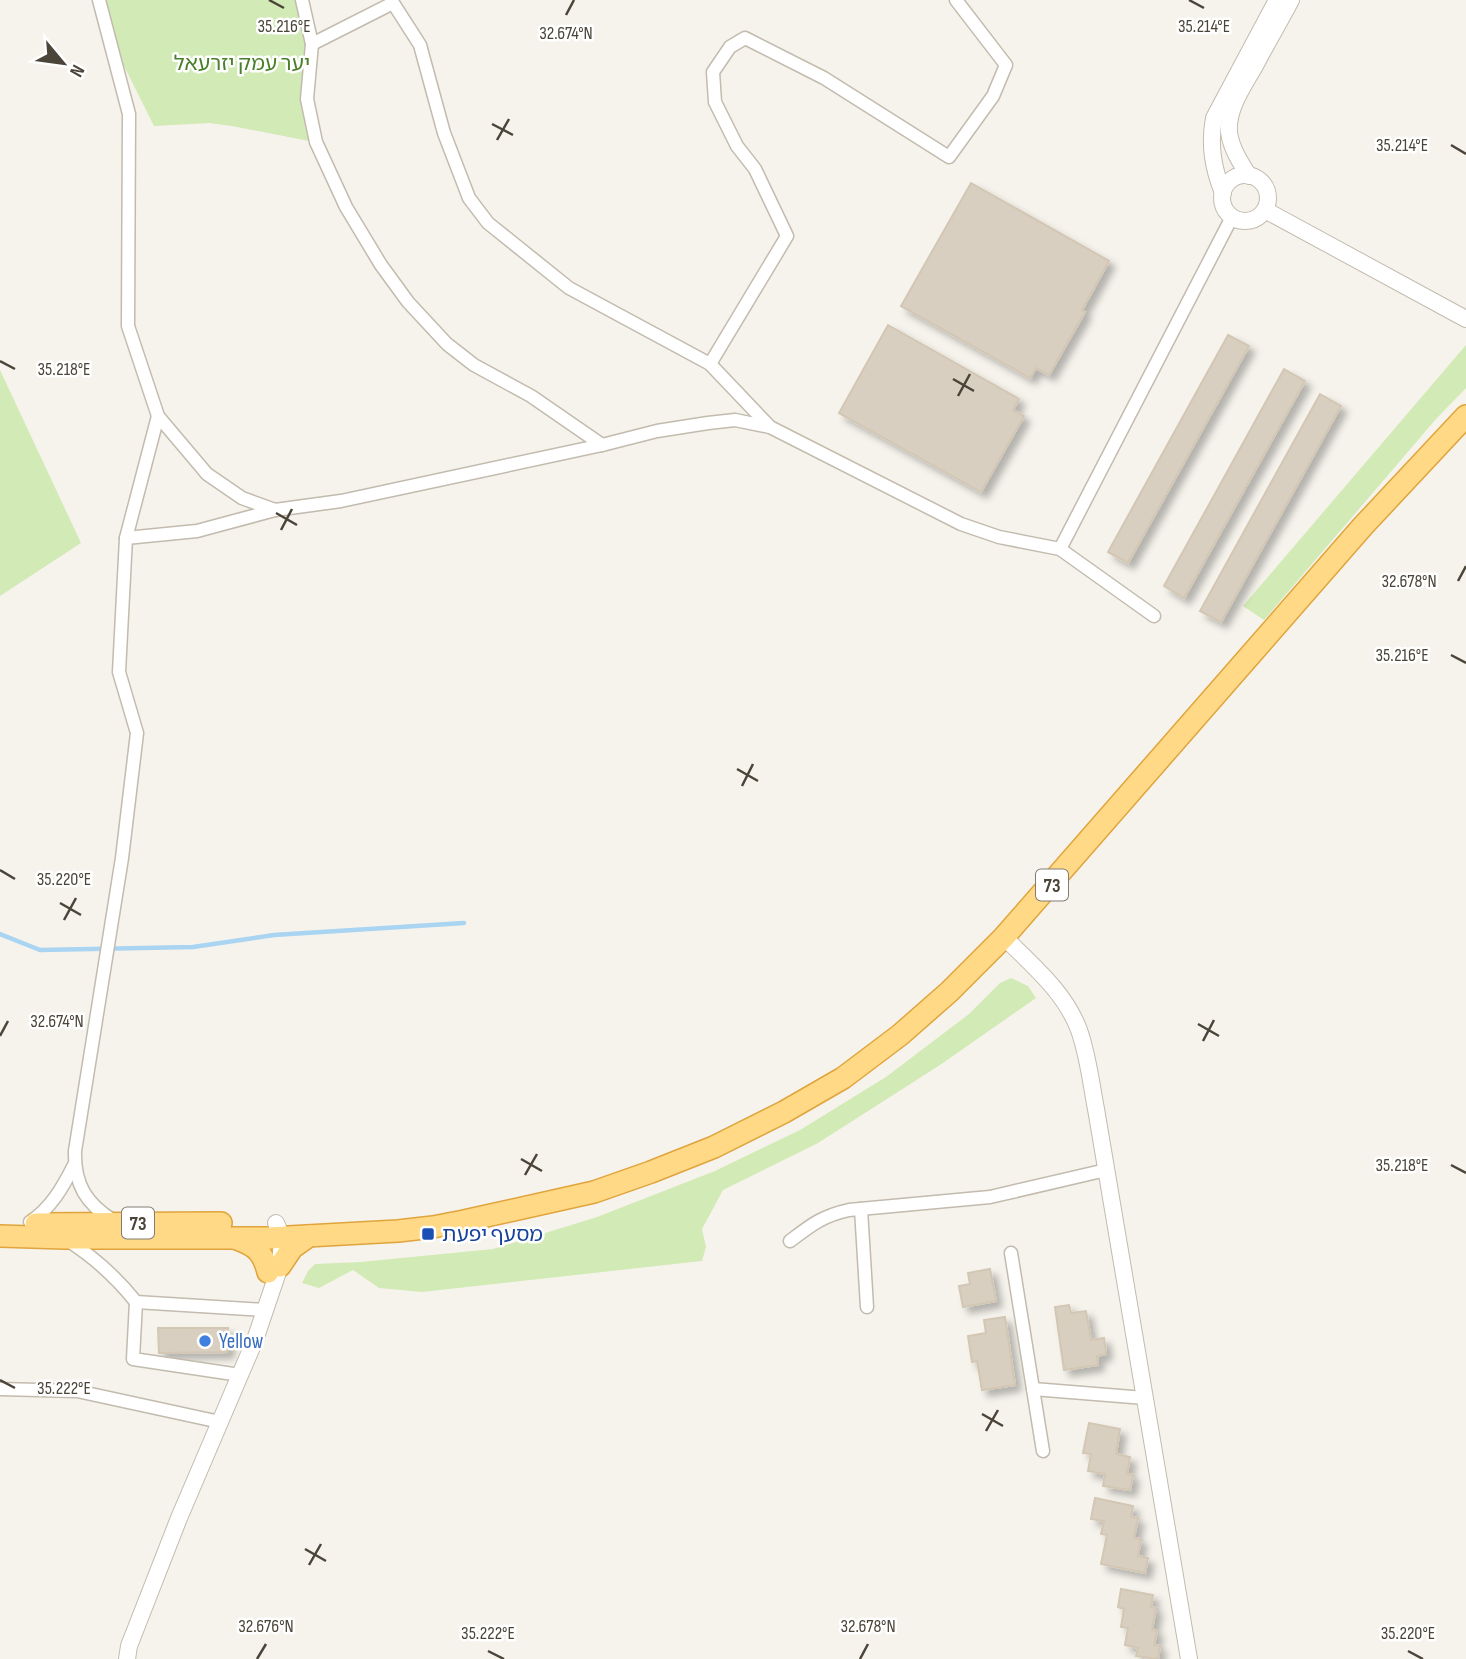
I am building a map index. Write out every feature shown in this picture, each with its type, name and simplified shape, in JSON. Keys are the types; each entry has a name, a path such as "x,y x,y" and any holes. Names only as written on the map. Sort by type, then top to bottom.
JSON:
{"highway":[{"name":"73","path":"0,1224 117,1223 309,1236 433,1227 594,1192 714,1147 784,1112 843,1078 900,1035 950,992 1004,937 1363,526 1466,416"},
{"name":"73","path":"0,1236 235,1238 530,1207"},
{"path":"235,1238 255,1248 274,1269 292,1248 309,1236"}],"street":[{"path":"99,0 129,114 128,326 158,416 207,474 242,498 275,510"},
{"path":"302,0 312,44 307,99 316,142 346,206 381,265 408,302 447,344 474,365 531,396 602,445"},
{"path":"710,365 787,236 755,169 737,146 715,102 713,72 730,47 746,38 824,78 949,157 993,96 1006,65 956,0"},
{"path":"1223,193 1234,178 1249,176 1262,182 1266,188 1268,203 1261,216 1247,221 1232,217 1227,212 1212,161 1211,132 1213,118 1277,0"},
{"path":"1249,176 1232,144 1229,129 1231,116 1291,0"},
{"path":"312,44 393,3 420,45 443,133 469,198 488,223 569,288 710,365 770,427"},
{"path":"1265,210 1462,313"},
{"path":"1059,549 1232,217"},
{"path":"117,1223 87,1200 74,1165 122,858 138,733 118,672 126,538 158,416"},
{"path":"126,538 197,531 275,510 341,501 657,432 735,420 770,427 961,524 999,537 1059,549 1154,616"},
{"path":"1004,937 1057,992 1078,1027 1084,1048 1189,1659"},
{"path":"27,1224 50,1206 74,1165"},
{"path":"790,1241 815,1222 849,1210 990,1197 1107,1170"},
{"path":"861,1209 867,1307"},
{"path":"127,1659 129,1646 167,1547 256,1340 274,1269 276,1233"},
{"path":"64,1238 106,1269 136,1302 264,1310"},
{"path":"1010,1253 1043,1451"},
{"path":"136,1302 133,1359 240,1375"},
{"path":"0,1389 77,1391 220,1422"},
{"path":"1033,1389 1145,1398"}],"green space":[{"name":"יער עמק יזרעאל","path":"95,0 297,0 312,78 309,141 209,123 154,126"},
{"path":"1466,345 1466,388 1436,419 1264,620 1243,606"},
{"path":"0,370 81,543 0,596"},
{"path":"1011,978 1028,986 1036,998 940,1065 818,1143 723,1190 702,1229 706,1247 702,1261 422,1292 379,1288 353,1270 319,1288 302,1283 315,1264 493,1249 597,1217 715,1171 800,1130 886,1077 969,1014 1000,983"}],"building":[{"path":"971,183 1109,261 1082,310 1085,312 1049,375 1036,368 1030,378 901,306"},
{"path":"888,325 1019,399 1013,410 1024,416 981,492 839,413"},
{"path":"1228,335 1249,346 1128,563 1108,552"},
{"path":"1284,369 1305,381 1184,598 1164,586"},
{"path":"1320,394 1341,406 1221,622 1200,611"},
{"path":"990,1269 996,1301 963,1307 959,1286 970,1284 968,1273"},
{"path":"1069,1305 1071,1313 1086,1311 1091,1340 1104,1338 1106,1354 1097,1356 1098,1365 1064,1370 1055,1307"},
{"path":"1005,1317 1015,1385 982,1390 977,1361 972,1362 968,1336 986,1333 984,1320"},
{"path":"158,1328 228,1328 228,1352 159,1353"},
{"path":"1089,1423 1120,1429 1116,1454 1130,1457 1127,1474 1133,1475 1130,1490 1103,1486 1105,1474 1088,1471 1091,1454 1083,1453"},
{"path":"1095,1498 1133,1506 1131,1517 1138,1518 1134,1538 1141,1539 1138,1556 1148,1558 1145,1573 1101,1564 1107,1535 1101,1534 1104,1521 1091,1519"},
{"path":"1121,1589 1153,1595 1151,1607 1156,1608 1152,1630 1157,1631 1154,1645 1160,1646 1158,1659 1136,1656 1138,1648 1125,1645 1128,1628 1121,1627 1124,1609 1118,1607"}],"waterway":[{"path":"0,934 40,950 193,947 274,935 464,923"}],"place":[{"name":"מסעף יפעת","path":"428,1234"},
{"name":"Yellow","path":"205,1341"}]}
